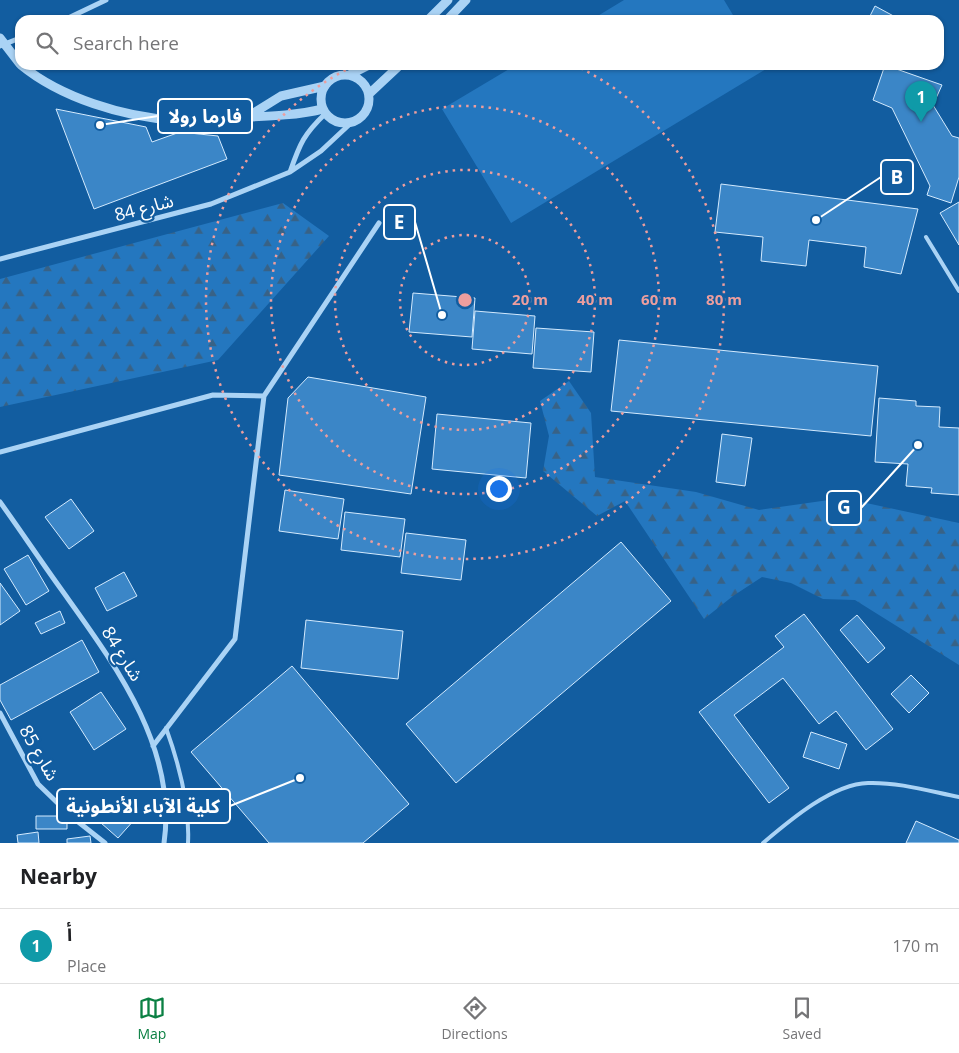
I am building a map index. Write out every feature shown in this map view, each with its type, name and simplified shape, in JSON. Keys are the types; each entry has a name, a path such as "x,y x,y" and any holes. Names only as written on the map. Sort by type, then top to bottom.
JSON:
{"street":[{"path":"74,15 106,0"},
{"path":"433,15 448,0"},
{"path":"452,15 466,0"},
{"path":"15,39 2,43 15,57"},
{"path":"28,70 56,88 126,113 174,120 218,120 287,116 325,111"},
{"path":"246,117 281,96 325,86 335,77 350,75 360,70"},
{"path":"369,94 395,70"},
{"path":"325,86 321,99 325,111 333,120 351,123 360,119 366,112 369,94 365,85 358,78 350,75"},
{"path":"290,172 304,137 325,111"},
{"name":"شارع 84","path":"0,259 211,204 290,172 321,151 351,123"},
{"path":"153,746 235,639 264,396 379,223"},
{"path":"0,452 213,395 264,396"},
{"name":"شارع 84","path":"0,502 98,640 141,714 161,774 165,805 164,843"},
{"name":"شارع 85","path":"0,713 38,784 72,817 105,843"}],"lane":[{"path":"926,237 958,289"},
{"path":"166,728 175,751 185,798 188,843"},
{"path":"762,843 799,813 821,800 845,788 866,783 890,784 959,797"}],"green space":[{"path":"624,0 724,0 733,15 599,15"},
{"path":"508,70 764,70 511,223 442,109"},
{"path":"283,203 329,236 218,360 0,407 0,279"},
{"path":"569,381 591,413 595,477 696,492 759,510 843,498 959,523 959,665 855,600 823,599 791,583 762,577 733,596 704,619 625,501 597,516 543,471 549,436 540,401"}],"building":[{"path":"875,6 892,15 870,15"},
{"path":"883,70 899,70 942,85 933,105 952,136 959,138 959,177 951,203 927,195 930,186 892,108 873,100"},
{"path":"56,109 146,127 152,142 180,132 218,136 227,159 94,209"},
{"path":"721,184 918,209 901,274 864,267 866,247 809,240 806,266 761,261 763,237 715,232"},
{"path":"959,202 959,245 940,213"},
{"path":"413,293 475,298 472,337 409,332"},
{"path":"475,311 535,316 532,354 472,349"},
{"path":"536,328 594,332 591,372 533,368"},
{"path":"619,340 878,366 871,436 611,411"},
{"path":"308,377 426,397 411,494 279,475 288,398"},
{"path":"879,398 916,401 916,406 940,407 939,427 959,428 959,495 931,493 932,488 906,486 908,464 875,462"},
{"path":"437,414 531,423 526,478 432,469"},
{"path":"722,434 752,438 745,486 716,482"},
{"path":"285,490 344,499 338,539 279,531"},
{"path":"71,499 94,531 69,549 45,517"},
{"path":"345,512 405,519 400,557 341,550"},
{"path":"406,533 466,540 461,580 401,573"},
{"path":"621,542 671,601 456,783 406,724"},
{"path":"28,555 49,591 26,605 4,569"},
{"path":"124,572 137,596 107,611 95,588"},
{"path":"0,583 20,611 0,625"},
{"path":"60,611 65,623 41,634 35,623"},
{"path":"804,614 893,729 866,750 836,711 819,724 783,678 734,715 789,788 769,803 699,712 784,647 775,636"},
{"path":"857,615 885,648 868,663 840,630"},
{"path":"306,620 403,631 398,679 301,668"},
{"path":"82,640 99,672 11,720 0,700 0,685"},
{"path":"292,666 409,804 363,843 269,843 191,752"},
{"path":"911,675 929,693 909,713 891,694"},
{"path":"101,692 126,729 94,750 70,712"},
{"path":"811,732 847,744 839,769 803,757"},
{"path":"109,795 135,819 118,838 92,815"},
{"path":"36,816 67,816 67,829 36,829"},
{"path":"916,821 959,840 959,843 906,843"},
{"path":"38,832 39,843 18,843 17,835"},
{"path":"90,836 91,843 67,843 67,839"}],"place":[{"name":"أ","path":"921,122"},
{"name":"فارما رولا","path":"100,125"},
{"name":"B","path":"816,220"},
{"name":"E","path":"442,315"},
{"name":"G","path":"918,445"},
{"name":"كلية الآباء الأنطونية","path":"300,778"}]}
